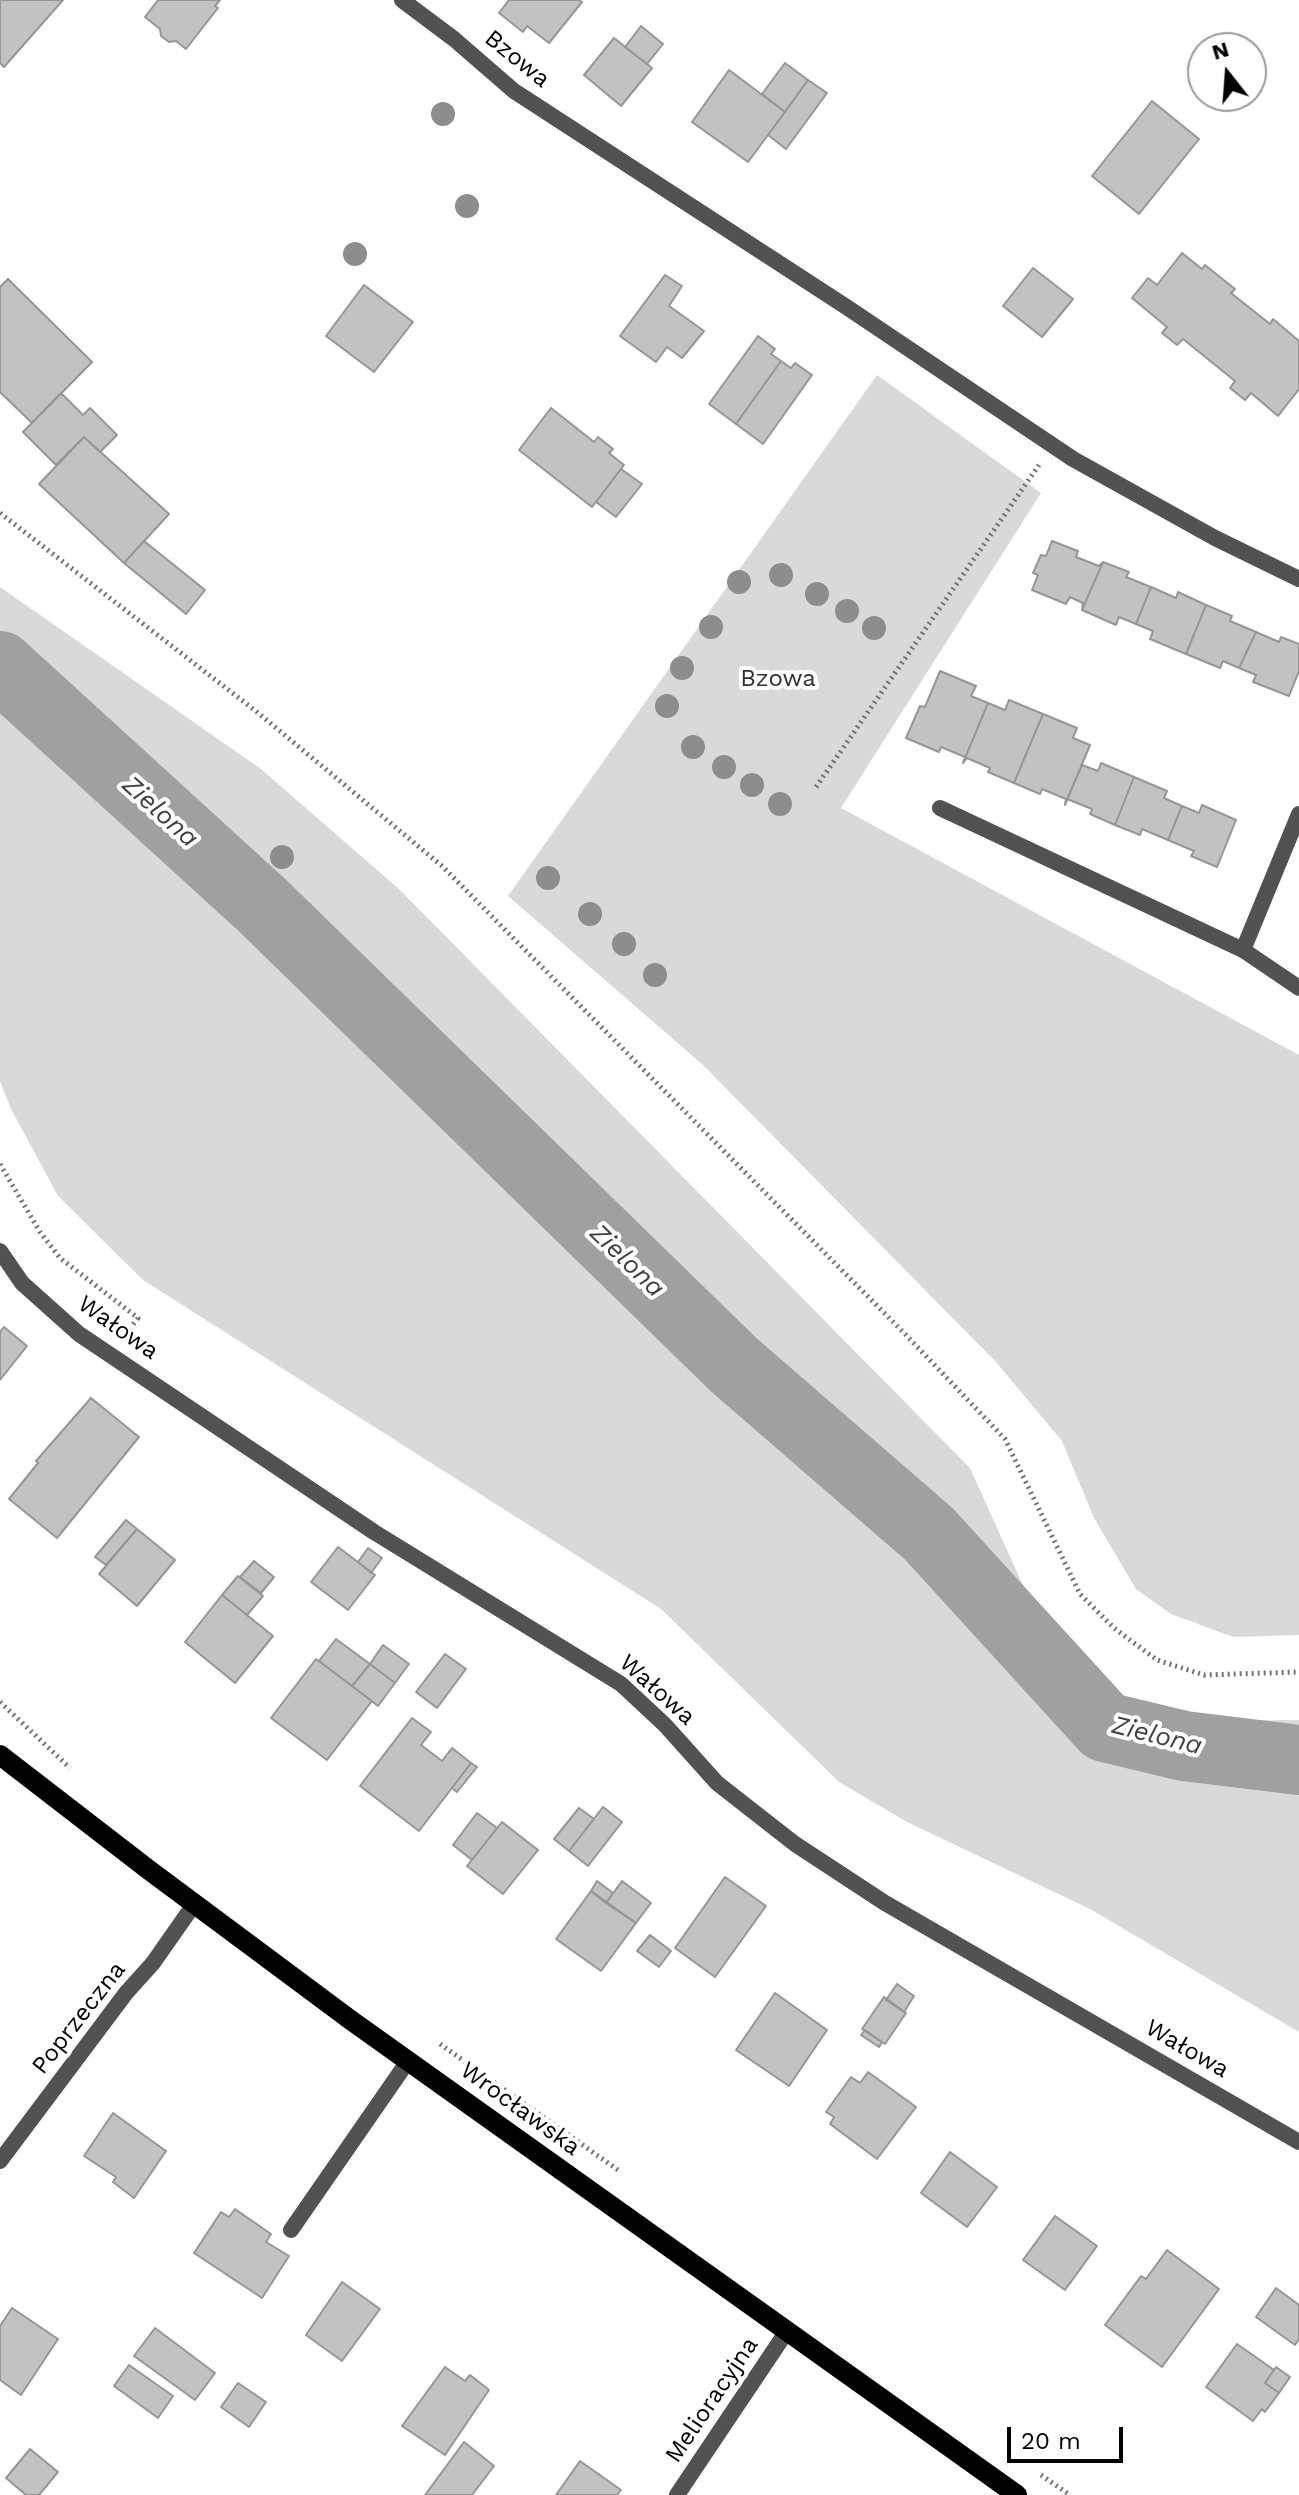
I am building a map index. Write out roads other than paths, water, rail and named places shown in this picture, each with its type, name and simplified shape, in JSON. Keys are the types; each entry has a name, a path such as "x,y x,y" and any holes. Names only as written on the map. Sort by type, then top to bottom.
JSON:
{"main road":[{"name":"Wrocławska","path":"0,1755 408,2061 1017,2495"}],"street":[{"name":"Bzowa","path":"402,0 454,39 514,91 1053,445 1215,538 1299,579"},
{"path":"940,808 1243,950 1299,988"},
{"path":"1243,950 1299,814"},
{"name":"Wałowa","path":"0,1251 22,1283 79,1334 374,1532 621,1684 665,1725 717,1783 795,1844 885,1903 1299,2142"},
{"name":"Poprzeczna","path":"0,2161 126,1993 153,1963 195,1903"},
{"path":"291,2230 408,2061"},
{"name":"Melioracyjna","path":"677,2495 787,2331"}],"waterway":[{"name":"Zielona","path":"0,666 263,906 734,1365 929,1534 1105,1727 1184,1746 1299,1760"}]}
